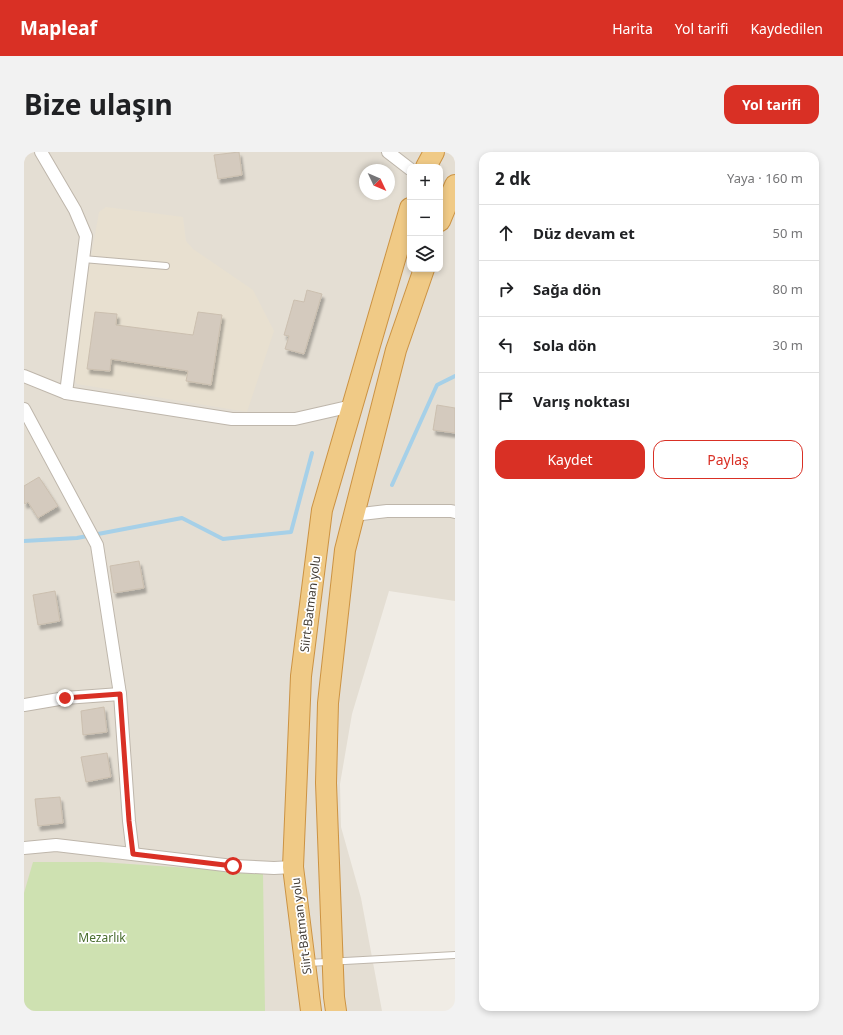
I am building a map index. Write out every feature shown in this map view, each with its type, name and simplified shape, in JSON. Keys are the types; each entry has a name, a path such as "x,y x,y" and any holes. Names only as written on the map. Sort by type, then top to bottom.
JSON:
{"highway":[{"path":"428,164 434,152"},
{"path":"443,214 455,185"},
{"name":"Siirt-Batman yolu","path":"311,1011 294,867 301,676 322,510 407,218"},
{"path":"336,1011 332,962 326,783 328,703 345,550 396,350 423,272"}],"street":[{"path":"41,152 75,210 86,236 66,393"},
{"path":"388,152 407,167"},
{"path":"24,376 66,393 232,419 295,419 352,406"},
{"path":"24,409 28,426 96,545 120,694 129,821 133,854"},
{"path":"354,515 387,510 454,508"},
{"path":"24,705 65,698 120,694"},
{"path":"24,848 56,845 233,866 274,868 294,867"}],"lane":[{"path":"83,259 166,266"},
{"path":"305,963 455,955"}],"shaded area":[{"path":"24,152 455,152 455,601 389,591 352,714 340,784 341,827 361,898 382,1011 24,1011"},
{"path":"106,207 183,217 186,241 193,249 253,290 274,331 247,412 77,384 71,371 99,212"}],"green space":[{"name":"Mezarlık","path":"33,862 100,862 263,873 265,1011 24,1011 24,893"}],"building":[{"path":"239,152 242,175 218,179 214,155"},
{"path":"307,290 322,294 304,354 285,349 289,336 284,335 294,300 304,302"},
{"path":"95,312 117,314 116,325 193,335 198,312 222,315 211,385 186,381 188,371 111,359 110,371 87,369"},
{"path":"437,405 455,408 455,433 433,430"},
{"path":"39,477 58,506 38,518 28,502 25,504 24,502 24,486"},
{"path":"139,561 144,588 114,593 110,566"},
{"path":"55,591 60,621 38,625 33,595"},
{"path":"104,707 107,732 83,735 81,711"},
{"path":"107,753 111,777 86,782 81,757"},
{"path":"60,797 63,823 38,826 35,799"}],"waterway":[{"path":"392,485 437,385 455,376"},
{"path":"24,541 77,538 182,518 223,539 291,532 312,453"}],"route":[{"path":"65,698 120,694 129,821 133,854 233,866"}]}
